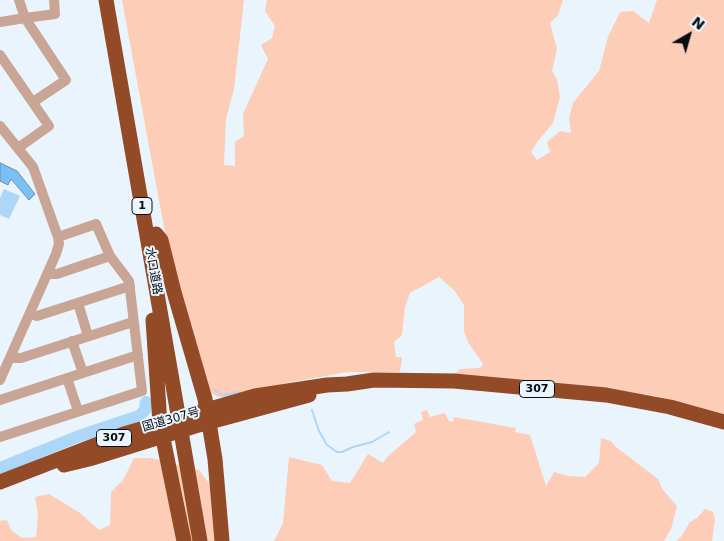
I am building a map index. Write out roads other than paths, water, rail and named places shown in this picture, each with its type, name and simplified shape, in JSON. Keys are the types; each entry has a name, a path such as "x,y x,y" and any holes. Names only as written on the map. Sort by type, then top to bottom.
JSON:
{"highway":[{"name":"水口道路","path":"106,0 152,239 187,437 209,541"},
{"name":"水口道路","path":"116,0 152,239"},
{"name":"1","path":"184,541 161,430 146,249 152,239 161,240 202,388 215,460 222,541"},
{"name":"307","path":"208,416 347,384 374,380 425,380 606,395 670,407 724,422"},
{"name":"307","path":"208,416 228,404 255,396 283,390 347,384"},
{"path":"202,388 212,399 228,404"},
{"name":"国道307号","path":"0,482 24,474 89,459 161,430 208,416"},
{"name":"水口道路","path":"187,437 200,541"}],"street":[{"path":"18,0 24,18 66,80 33,102"},
{"path":"0,22 56,14 54,0"},
{"path":"0,55 49,126 18,148"},
{"path":"0,126 33,167 58,237 56,254 48,274 0,380"},
{"path":"0,437 142,391 130,282 110,256 96,224 58,237"},
{"path":"48,274 57,274 110,256"},
{"path":"30,314 37,316 130,286"},
{"path":"78,303 88,336"},
{"path":"10,358 21,358 133,322"},
{"path":"72,341 83,373"},
{"path":"0,400 138,355"},
{"path":"67,378 78,411"}],"water":[{"path":"4,189 20,196 9,219 0,215 0,198"}],"waterway":[{"path":"214,390 223,395 239,392"},
{"path":"0,468 79,436 139,416 145,410 146,402"},
{"path":"312,410 319,431 327,445 337,452 372,442 389,432"}]}
